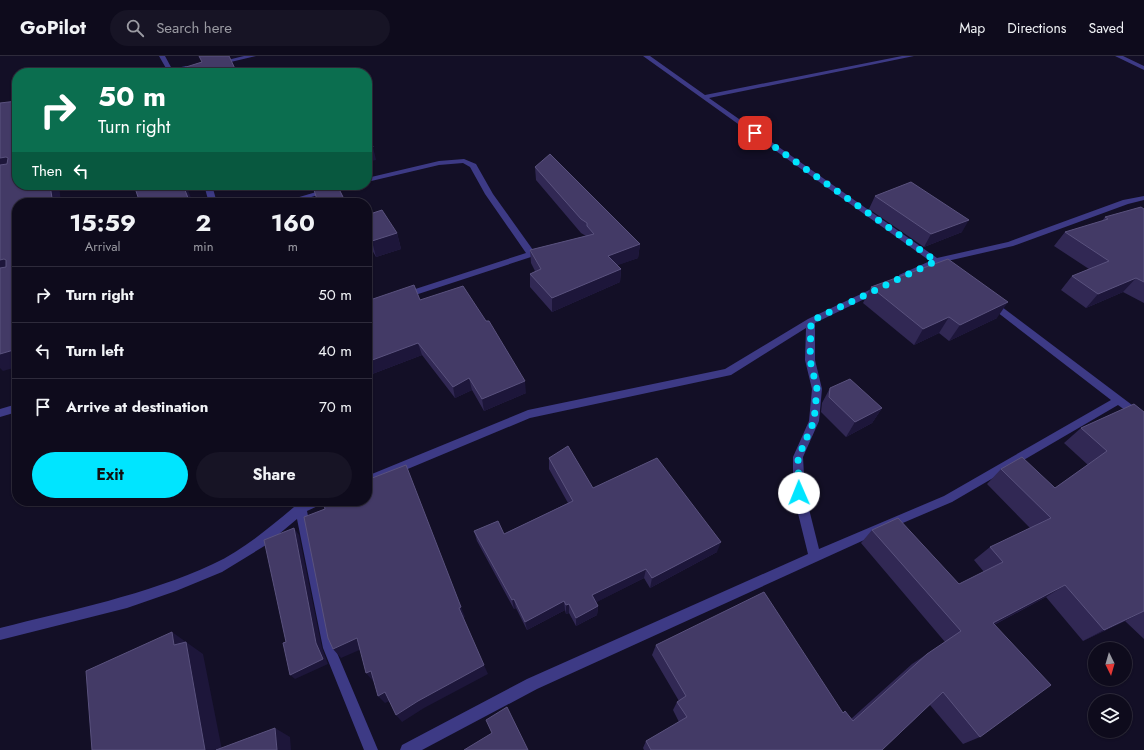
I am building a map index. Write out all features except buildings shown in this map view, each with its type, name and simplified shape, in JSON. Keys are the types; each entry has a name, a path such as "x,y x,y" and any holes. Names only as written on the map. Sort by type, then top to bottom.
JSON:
{"street":[{"path":"162,56 168,68"},
{"path":"208,64 253,56"},
{"path":"646,56 949,271"},
{"path":"704,97 911,56"},
{"path":"1118,56 1144,68"},
{"path":"188,68 193,67"},
{"path":"372,179 439,163 464,161 473,166 489,194 531,254"},
{"path":"301,198 330,190"},
{"path":"372,479 528,414 728,372 811,321 936,261 1010,244 1126,202 1144,198"},
{"path":"397,298 553,247"},
{"path":"987,299 1144,420"},
{"path":"811,321 810,360 817,389 814,421 798,458 799,493 815,557"},
{"path":"407,750 532,684 880,527 948,499 1119,400"},
{"path":"0,413 12,409"},
{"path":"0,634 127,602 218,568 251,548 299,506"},
{"path":"300,506 329,648 371,750"}],"route":[{"path":"755,133 936,261 811,321 810,360 817,389 814,421 798,458 799,493"}]}
